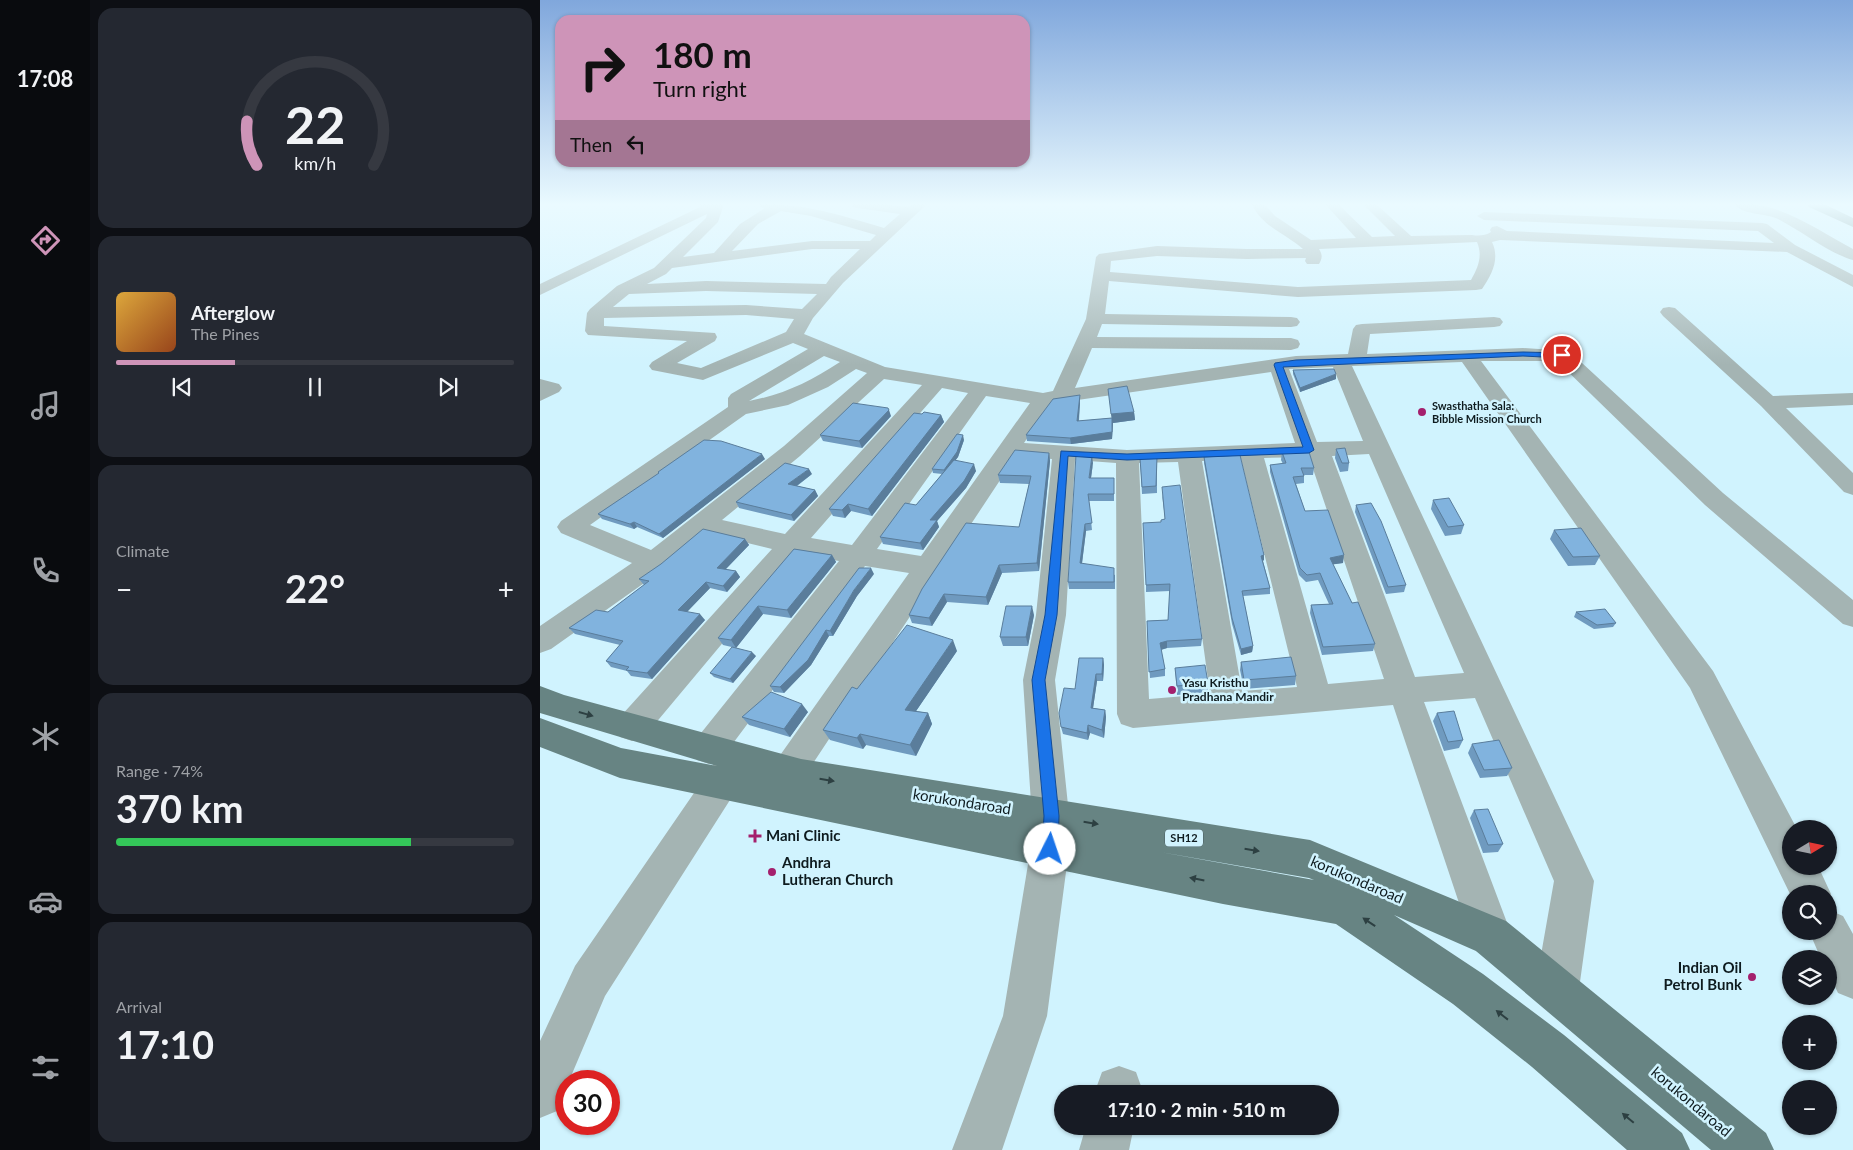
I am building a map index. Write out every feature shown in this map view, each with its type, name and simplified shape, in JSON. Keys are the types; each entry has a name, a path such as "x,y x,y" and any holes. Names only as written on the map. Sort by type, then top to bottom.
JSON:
{"main road":[{"name":"korukondaroad","path":"540,699 560,707 632,727 723,763 788,772 1050,833 1310,859 1491,936 1749,1150"},
{"name":"SH12","path":"540,732 620,763 723,763 1050,833 1223,884 1344,905 1468,989 1548,1051 1665,1150"}],"street":[{"path":"540,290 605,258"},
{"path":"673,258 660,271 622,290 596,313 594,331 708,337 659,366 703,374 793,336 806,315 837,280 860,258"},
{"path":"667,264 725,258"},
{"path":"741,258 733,263 767,258"},
{"path":"783,258 798,262"},
{"path":"788,772 1008,449 1052,398 1085,342 1094,319 1104,258"},
{"path":"1309,258 1306,276 1298,292 1291,322 1288,357 1313,450 1404,691 1491,936"},
{"path":"1102,276 1298,292 1461,286 1476,285 1489,262 1488,258"},
{"path":"1808,258 1853,282"},
{"path":"665,311 684,287 711,259"},
{"path":"1306,276 1362,275"},
{"path":"1461,286 1523,354"},
{"path":"622,290 684,287 831,289"},
{"path":"596,313 746,310 806,315"},
{"path":"1669,312 1768,402 1853,487"},
{"path":"1094,319 1291,322"},
{"path":"1494,322 1362,329 1348,360 1377,447 1574,881 1557,989"},
{"path":"793,336 880,372 981,389 1052,398 1288,357"},
{"path":"1085,342 1348,360 1523,354 1562,355 1714,499 1853,616"},
{"path":"738,409 738,398 823,348"},
{"path":"1466,356 1702,680 1782,838"},
{"path":"654,562 570,527 738,409 781,401 820,383 854,362"},
{"path":"540,641 654,562 792,451 880,372"},
{"path":"632,727 791,544 937,381"},
{"path":"540,385 552,388 540,395"},
{"path":"540,1094 590,981 723,763 858,556 981,389"},
{"path":"1768,402 1849,403"},
{"path":"1008,449 1127,457 1377,447"},
{"path":"1251,452 1316,698"},
{"path":"978,1150 1025,1016 1050,833 1039,680 1051,615 1064,453"},
{"path":"1189,455 1228,706"},
{"path":"1127,457 1133,714 1485,684"},
{"path":"702,524 791,544 927,568"},
{"path":"1834,940 1853,978"},
{"path":"1104,1150 1108,1135"}],"building":[{"path":"1334,369 1336,374 1300,388 1293,370"},
{"path":"1127,386 1134,412 1111,414 1108,389"},
{"path":"1080,395 1077,421 1112,418 1112,432 1070,438 1026,435 1053,399"},
{"path":"853,403 888,408 889,410 859,441 820,435"},
{"path":"924,412 941,415 868,509 848,504 842,510 829,509 914,413 922,414"},
{"path":"957,434 963,435 957,452 944,470 932,469"},
{"path":"704,440 721,441 762,454 659,534 634,522 630,524 598,514 659,473"},
{"path":"1345,448 1349,463 1342,463 1336,449"},
{"path":"1015,450 1049,453 1037,563 999,565 986,597 944,594 929,618 909,615 922,589 966,523 1019,527 1031,476 998,475"},
{"path":"1282,452 1309,452 1314,468 1301,468 1304,476 1293,477 1305,511 1328,510 1344,555 1330,558 1352,603 1358,602 1375,644 1323,647 1311,605 1333,604 1320,573 1307,575 1300,568 1270,465 1286,463"},
{"path":"1076,455 1092,456 1089,478 1114,478 1114,494 1088,494 1092,523 1085,524 1080,563 1114,568 1114,582 1068,582"},
{"path":"1240,455 1264,555 1261,556 1270,588 1242,591 1253,646 1241,649 1232,618 1204,457"},
{"path":"1157,457 1156,486 1142,487 1140,458"},
{"path":"954,460 974,464 964,481 930,520 937,520 920,543 880,537 905,503 916,505"},
{"path":"785,463 809,469 788,484 815,490 791,515 736,502"},
{"path":"1180,485 1202,639 1160,643 1165,669 1149,672 1147,621 1168,620 1170,584 1146,585 1143,523 1161,522 1161,520 1165,519 1162,487"},
{"path":"1449,498 1464,525 1448,527 1433,500"},
{"path":"1371,503 1381,521 1406,585 1388,587 1356,505"},
{"path":"1581,528 1600,556 1573,557 1554,530"},
{"path":"703,529 745,539 717,568 736,571 723,586 706,582 678,610 700,614 647,673 626,670 629,667 606,661 623,641 569,628 596,610 608,612 649,581 639,579 661,564"},
{"path":"794,549 832,555 787,610 758,606 731,640 718,638"},
{"path":"859,568 871,568 854,590 830,631 826,630 808,660 780,687 770,686"},
{"path":"1006,606 1032,606 1026,637 1000,637"},
{"path":"1605,609 1616,623 1597,625 1576,612"},
{"path":"907,625 953,640 905,710 928,713 910,745 860,734 857,738 823,730 852,687 857,689"},
{"path":"732,647 752,652 730,679 710,673"},
{"path":"1291,657 1296,676 1244,680 1241,662"},
{"path":"1079,658 1103,658 1102,674 1096,674 1091,708 1105,710 1102,730 1088,725 1087,733 1061,727 1059,713 1064,688 1075,689"},
{"path":"1205,665 1208,683 1177,686 1175,668"},
{"path":"771,692 802,704 784,729 742,717"},
{"path":"1454,711 1463,740 1448,742 1437,713"},
{"path":"1499,740 1512,768 1484,770 1472,744"},
{"path":"1488,809 1503,844 1488,845 1474,810"}],"place":[{"name":"Swasthatha Sala: Bibble Mission Church","path":"1422,412"},
{"name":"Yasu Kristhu Pradhana Mandir","path":"1172,690"},
{"name":"Mani Clinic","path":"755,836"},
{"name":"Andhra Lutheran Church","path":"772,872"},
{"name":"Indian Oil Petrol Bunk","path":"1752,977"}],"route":[{"path":"1050,849 1052,834 1051,816 1039,680 1051,615 1064,453 1127,457 1309,450 1278,365 1296,362 1523,354 1562,355"}]}
